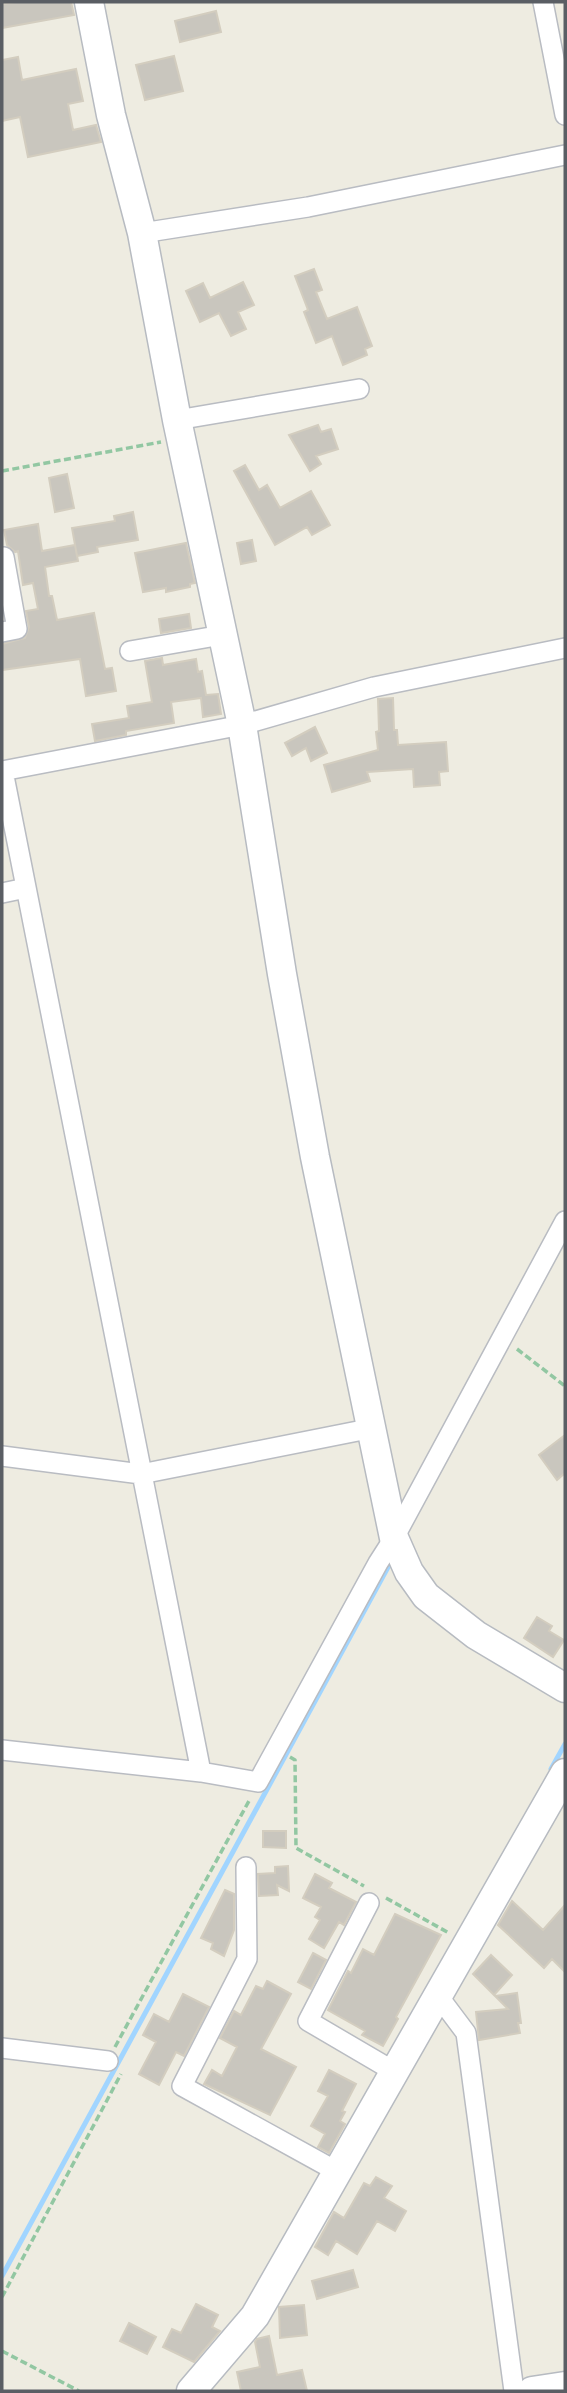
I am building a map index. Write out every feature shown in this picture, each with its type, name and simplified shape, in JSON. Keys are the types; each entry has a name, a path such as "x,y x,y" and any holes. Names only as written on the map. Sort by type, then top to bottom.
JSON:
{"street":[{"path":"89,2 111,115 142,233 179,429 242,725 315,1157 394,1538 409,1572 426,1596 476,1635 565,1688"},
{"path":"543,2 565,115"},
{"path":"142,233 309,207 565,155"},
{"path":"179,429 359,389"},
{"path":"2,632 17,629 4,557"},
{"path":"130,651 222,635"},
{"path":"201,1772 2,771 242,725 374,687 565,648"},
{"path":"2,893 26,888"},
{"path":"2,1750 201,1772 258,1782 394,1538 565,1221"},
{"path":"2,1456 141,1474 373,1428"},
{"path":"191,2391 255,2316 565,1773"},
{"path":"246,1867 247,1959 181,2086 338,2172"},
{"path":"370,1894 308,2021 395,2072"},
{"path":"439,1997 466,2033 514,2391"},
{"path":"2,2048 108,2061"},
{"path":"532,2391 565,2386"}],"path":[{"path":"2,471 179,429"},
{"path":"502,1337 565,1386"},
{"path":"276,1749 295,1760 296,1848 370,1894 469,1944"},
{"path":"2,2297 124,2069 108,2061 258,1782"},
{"path":"2,2351 79,2391"}],"building":[{"path":"71,2 74,15 2,28 2,4"},
{"path":"216,11 221,32 180,42 175,21"},
{"path":"174,56 183,91 145,100 136,65"},
{"path":"18,57 22,80 76,69 83,101 68,104 73,130 96,125 101,142 28,157 20,117 2,121 2,60"},
{"path":"314,269 322,290 316,292 327,319 357,307 372,346 365,349 367,355 343,365 332,336 316,343 304,312 308,310 295,276"},
{"path":"243,282 254,305 238,312 246,329 231,336 219,313 200,322 186,291 203,283 210,298"},
{"path":"318,425 321,432 331,429 338,449 316,456 321,464 310,471 289,435"},
{"path":"245,465 259,490 267,485 280,508 311,491 330,525 312,535 307,527 275,545 234,471"},
{"path":"67,474 74,508 55,512 49,478"},
{"path":"133,512 138,540 97,547 98,552 77,556 72,528 115,521 114,516"},
{"path":"38,524 42,551 75,545 78,561 45,567 49,596 52,596 57,620 94,613 105,669 112,668 116,691 86,696 80,659 2,670 2,644 25,638 29,627 26,611 38,609 33,583 23,585 18,551 15,552 7,545 4,530"},
{"path":"252,540 256,561 241,564 237,543"},
{"path":"186,543 195,583 190,584 190,587 166,592 166,588 143,592 135,553"},
{"path":"189,614 191,628 161,633 159,619"},
{"path":"162,658 163,665 196,659 198,672 202,671 206,695 218,694 221,714 203,717 201,698 171,702 174,723 126,731 126,735 95,741 92,724 129,718 127,706 152,702 145,661"},
{"path":"393,698 394,730 397,730 398,745 446,742 448,771 439,772 440,785 414,787 413,769 367,772 370,781 332,792 324,765 378,750 378,699"},
{"path":"315,727 327,753 311,761 306,748 292,756 285,743"},
{"path":"565,1435 565,1473 557,1480 539,1455"},
{"path":"537,1617 552,1626 549,1631 564,1640 553,1657 524,1638"},
{"path":"263,1831 286,1831 286,1848 263,1847"},
{"path":"288,1866 289,1891 277,1885 278,1895 259,1896 258,1874 275,1873 275,1867"},
{"path":"315,1874 332,1883 329,1888 356,1902 344,1925 339,1922 324,1948 309,1939 320,1920 315,1917 321,1907 303,1898"},
{"path":"225,1890 234,1894 234,1930 224,1956 211,1949 213,1943 201,1938"},
{"path":"512,1901 543,1930 565,1905 565,1972 552,1959 544,1968 498,1925"},
{"path":"395,1914 441,1935 383,2046 362,2035 365,2031 328,2010 363,1949 374,1955"},
{"path":"313,1953 326,1960 311,1989 298,1982"},
{"path":"491,1955 512,1975 494,1995 473,1974"},
{"path":"267,1981 291,1994 261,2049 296,2067 270,2115 204,2084 212,2070 222,2076 237,2047 220,2038 234,2011 241,2015 256,1986 263,1989"},
{"path":"517,1993 520,2033 479,2040 476,2012 508,2009 495,1996"},
{"path":"183,1994 209,2007 184,2056 176,2052 159,2085 139,2074 156,2042 143,2035 154,2014 169,2022"},
{"path":"329,2070 356,2084 342,2111 345,2112 340,2121 345,2124 329,2153 318,2147 325,2134 311,2126 328,2096 318,2091"},
{"path":"376,2177 392,2186 384,2198 406,2211 395,2231 377,2221 357,2254 336,2241 328,2255 315,2247 334,2212 344,2218 364,2183 370,2186"},
{"path":"353,2270 358,2287 317,2299 312,2281"},
{"path":"196,2304 218,2315 212,2327 220,2331 194,2362 163,2347 172,2329 181,2333"},
{"path":"304,2305 307,2335 280,2338 279,2307"},
{"path":"129,2323 156,2337 147,2354 120,2341"},
{"path":"269,2336 277,2375 302,2370 307,2391 241,2391 237,2372 260,2367 255,2342"}],"waterway":[{"path":"2,2276 393,1558"},
{"path":"551,1769 565,1744"}]}
